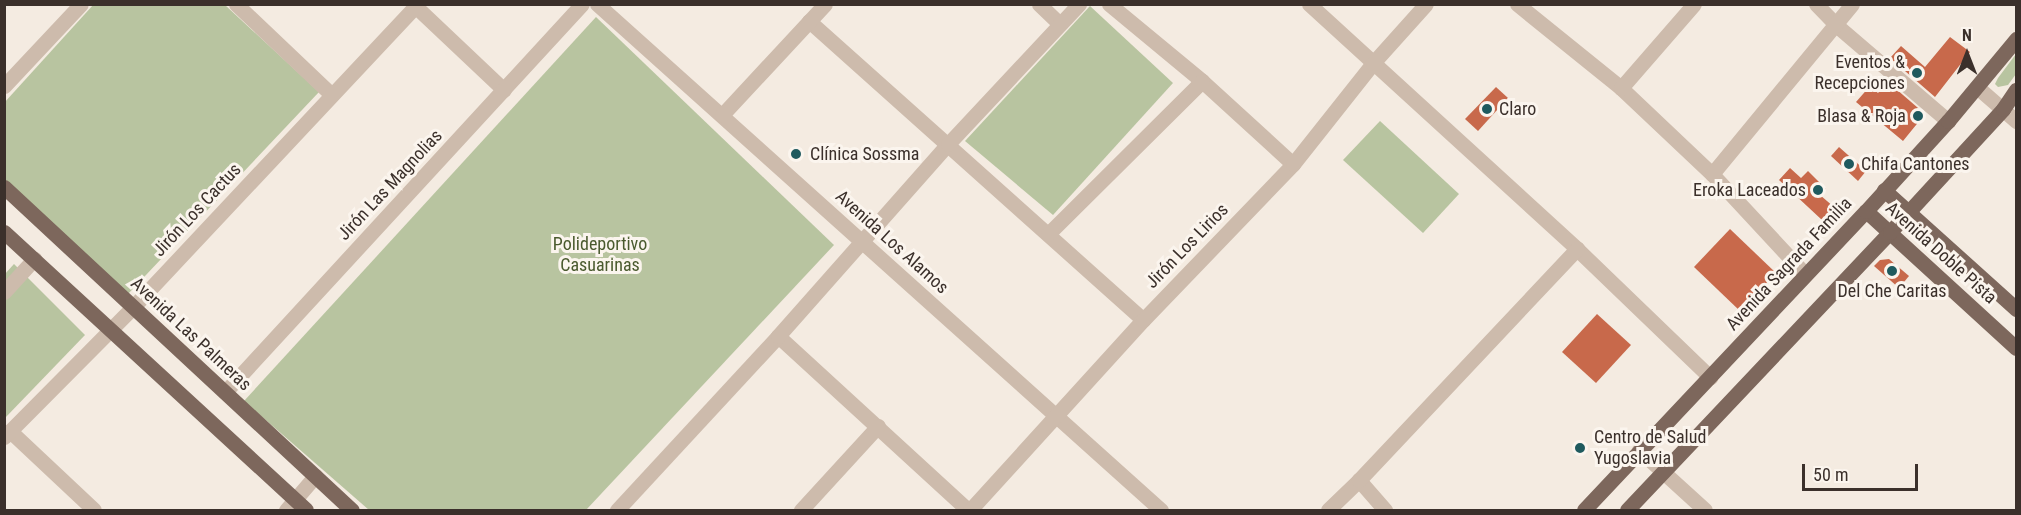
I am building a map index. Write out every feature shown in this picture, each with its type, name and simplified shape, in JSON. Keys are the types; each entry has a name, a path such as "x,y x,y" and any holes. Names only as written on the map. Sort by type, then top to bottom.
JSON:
{"main road":[{"name":"Avenida Sagrada Familia","path":"1584,510 1866,211 1948,121 2016,39"},
{"path":"1628,510 1890,232 2003,109 2016,90"},
{"name":"Avenida Las Palmeras","path":"4,187 352,510"},
{"name":"Avenida Doble Pista","path":"1884,190 1909,210 2016,309"},
{"name":"Avenida Doble Pista","path":"1866,211 2016,348"},
{"path":"4,232 112,329 296,507"}],"street":[{"path":"4,86 81,4"},
{"path":"236,4 332,94"},
{"name":"Jirón Las Magnolias","path":"225,392 582,4"},
{"name":"Avenida Los Alamos","path":"597,4 1161,510"},
{"path":"722,115 825,4"},
{"path":"1039,4 1060,24"},
{"path":"616,510 778,336 948,144 1079,4"},
{"path":"1109,4 1202,81 1293,164"},
{"path":"1309,4 1577,249 1710,377"},
{"name":"Jirón Los Lirios","path":"969,510 1143,320 1293,164 1373,63 1426,4"},
{"path":"1516,4 1621,88 1712,174 1806,274"},
{"path":"1621,88 1694,4"},
{"path":"1816,4 1836,25 1948,121"},
{"path":"1712,174 1852,4"},
{"path":"414,6 504,90"},
{"name":"Jirón Los Cactus","path":"7,434 133,307 414,6"},
{"path":"810,21 1143,320"},
{"path":"1048,234 1202,81"},
{"path":"1977,87 2016,122"},
{"path":"1328,510 1577,249"},
{"path":"4,292 34,259"},
{"path":"778,336 969,510"},
{"path":"801,510 878,426"},
{"path":"7,434 94,510"},
{"path":"1639,450 1705,510"},
{"path":"296,507 315,476"},
{"path":"1359,480 1385,510"}],"green space":[{"path":"94,4 225,5 319,92 128,294 5,180 4,103"},
{"path":"1090,6 1173,83 1053,215 965,141"},
{"name":"Polideportivo Casuarinas","path":"596,17 834,245 586,510 369,510 244,401"},
{"path":"2016,54 2016,74 2008,85 1998,87 1995,84 1998,78"},
{"path":"1380,121 1459,194 1423,233 1343,160"},
{"path":"14,264 85,335 5,418 4,275"}],"building":[{"path":"1950,37 1970,52 1935,97 1890,58 1901,46 1925,67"},
{"path":"1888,82 1925,114 1903,141 1856,102 1870,86 1878,93"},
{"name":"Claro","path":"1496,87 1508,98 1478,131 1465,119"},
{"name":"Chifa Cantones","path":"1839,147 1866,171 1858,181 1831,156"},
{"path":"1790,168 1801,178 1808,171 1826,189 1820,195 1834,207 1822,220 1779,180"},
{"path":"1730,229 1776,273 1740,311 1694,267"},
{"name":"Del Che Caritas","path":"1889,259 1909,276 1899,288 1874,266 1880,260"},
{"path":"1597,314 1631,345 1596,383 1562,352"}],"place":[{"name":"Eventos & Recepciones","path":"1917,73"},
{"name":"Claro","path":"1487,109"},
{"name":"Blasa & Roja","path":"1918,116"},
{"name":"Clínica Sossma","path":"796,154"},
{"name":"Chifa Cantones","path":"1849,164"},
{"name":"Eroka Laceados","path":"1818,190"},
{"name":"Del Che Caritas","path":"1892,271"},
{"name":"Centro de Salud Yugoslavia","path":"1580,448"}]}
